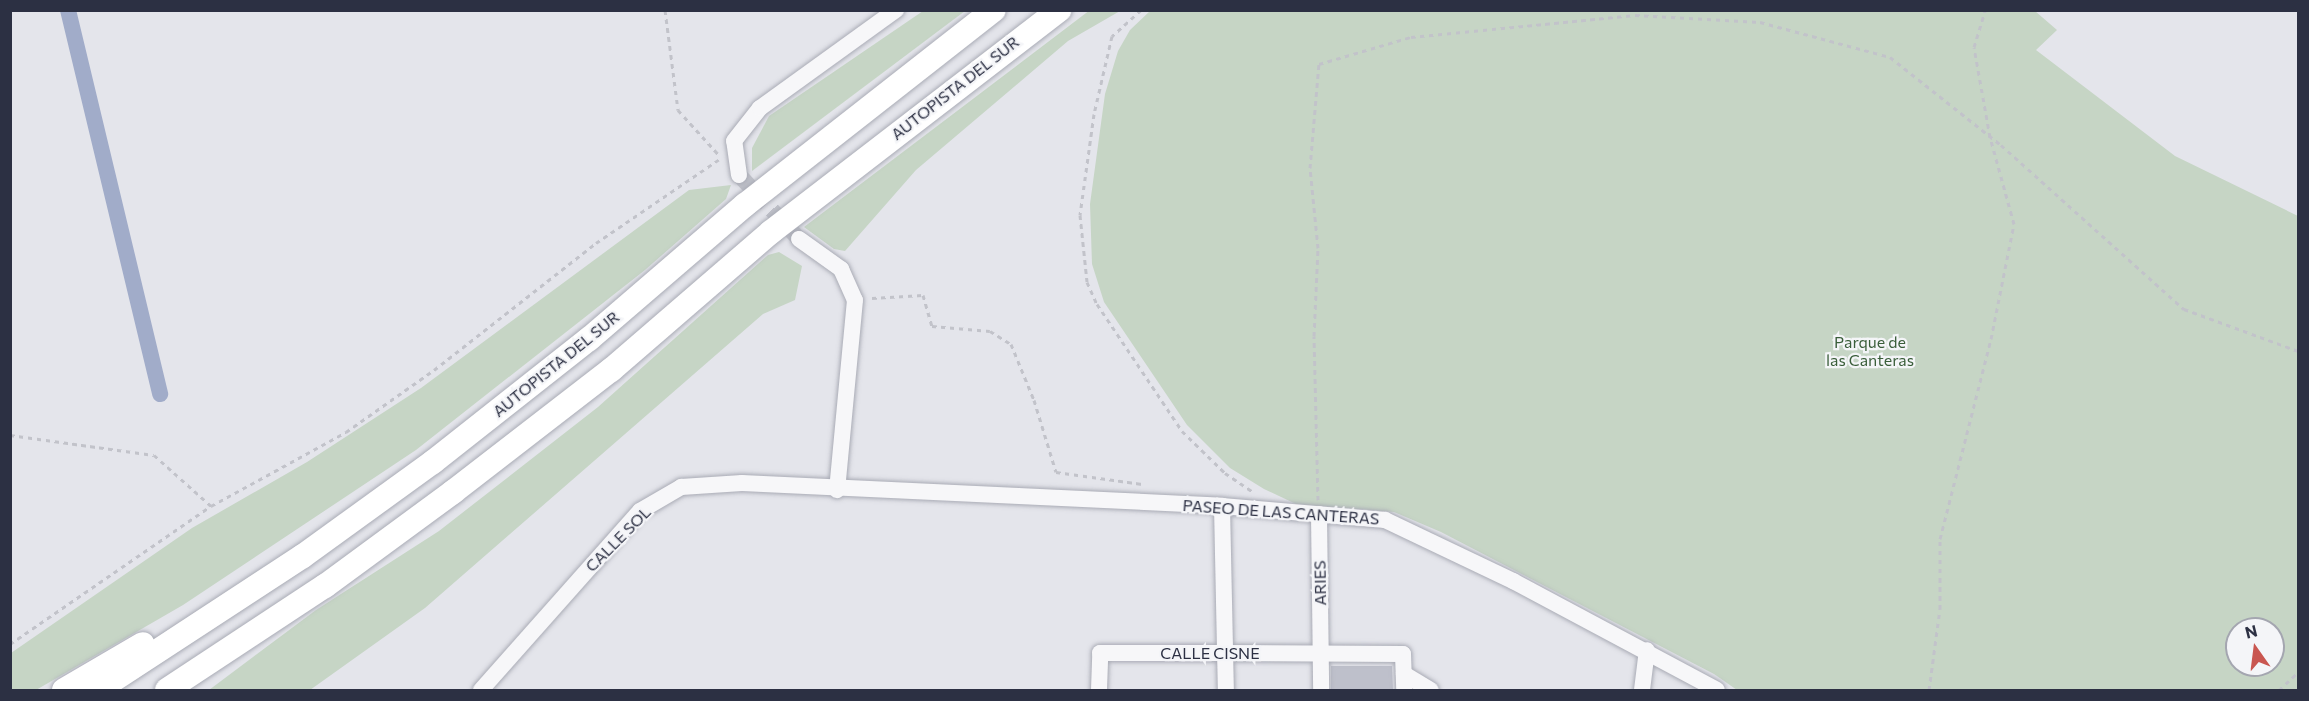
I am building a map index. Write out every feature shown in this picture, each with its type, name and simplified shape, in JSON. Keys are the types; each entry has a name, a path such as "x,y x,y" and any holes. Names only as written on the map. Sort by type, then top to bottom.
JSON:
{"highway":[{"name":"AUTOPISTA DEL SUR","path":"98,690 303,556 433,462 580,346 746,205 994,10"},
{"name":"AUTOPISTA DEL SUR","path":"167,690 325,586 592,384 771,232 1059,10"},
{"path":"64,690 222,596 303,556"},
{"path":"181,690 226,652"}],"street":[{"path":"739,175 734,141 760,108 896,10"},
{"path":"799,239 841,269 855,300 837,490"},
{"name":"CALLE SOL","path":"481,690 640,511 681,487 703,484 875,490"},
{"name":"PASEO DE LAS CANTERAS","path":"875,490 1222,506 1384,520 1405,527 1647,651 1717,690"},
{"path":"1222,506 1226,690"},
{"name":"ARIES","path":"1318,514 1321,690"},
{"path":"1642,690 1647,651"},
{"name":"CALLE CISNE","path":"1099,690 1100,653 1403,654 1404,682"},
{"path":"1404,682 1431,690"}],"path":[{"path":"665,10 678,110 739,175"},
{"path":"1142,10 1112,36 1094,114 1080,215 1087,282 1097,304 1182,431 1225,473 1258,495 1258,509"},
{"path":"1929,690 1940,609 1940,539 1984,371 2014,224 1990,137 1974,47 1985,10"},
{"path":"1318,514 1314,336 1318,248 1310,168 1318,64 1411,37 1635,15 1760,22 1890,57 1990,137 2184,309 2298,351"},
{"path":"10,644 211,506 346,432 434,370 596,243 721,158"},
{"path":"855,300 923,295 932,326 990,331 1011,344 1034,400 1056,472 1145,485"},
{"path":"10,435 154,455 211,506"},
{"path":"2279,690 2298,672"}],"green space":[{"path":"1090,10 1120,11 1068,41 916,170 845,251 834,249 804,227"},
{"path":"923,11 965,11 752,171 752,148 769,116"},
{"name":"Parque de las Canteras","path":"1150,11 2035,11 2057,30 2036,50 2175,156 2298,216 2298,690 1737,690 1714,674 1441,532 1394,512 1296,504 1264,489 1230,468 1187,425 1104,302 1092,264 1090,204 1105,94 1118,51 1130,30"},
{"path":"731,185 726,199 645,270 416,450 183,605 36,690 11,690 11,653 192,528 307,462 421,388 689,190"},
{"path":"779,252 802,266 795,300 763,314 425,608 310,690 209,690 316,610 439,531 598,407 768,255"}],"building":[{"path":"1331,666 1392,666 1393,690 1331,690"}],"waterway":[{"path":"68,10 160,394"}],"tunnel":[{"path":"739,175 799,239"}]}
